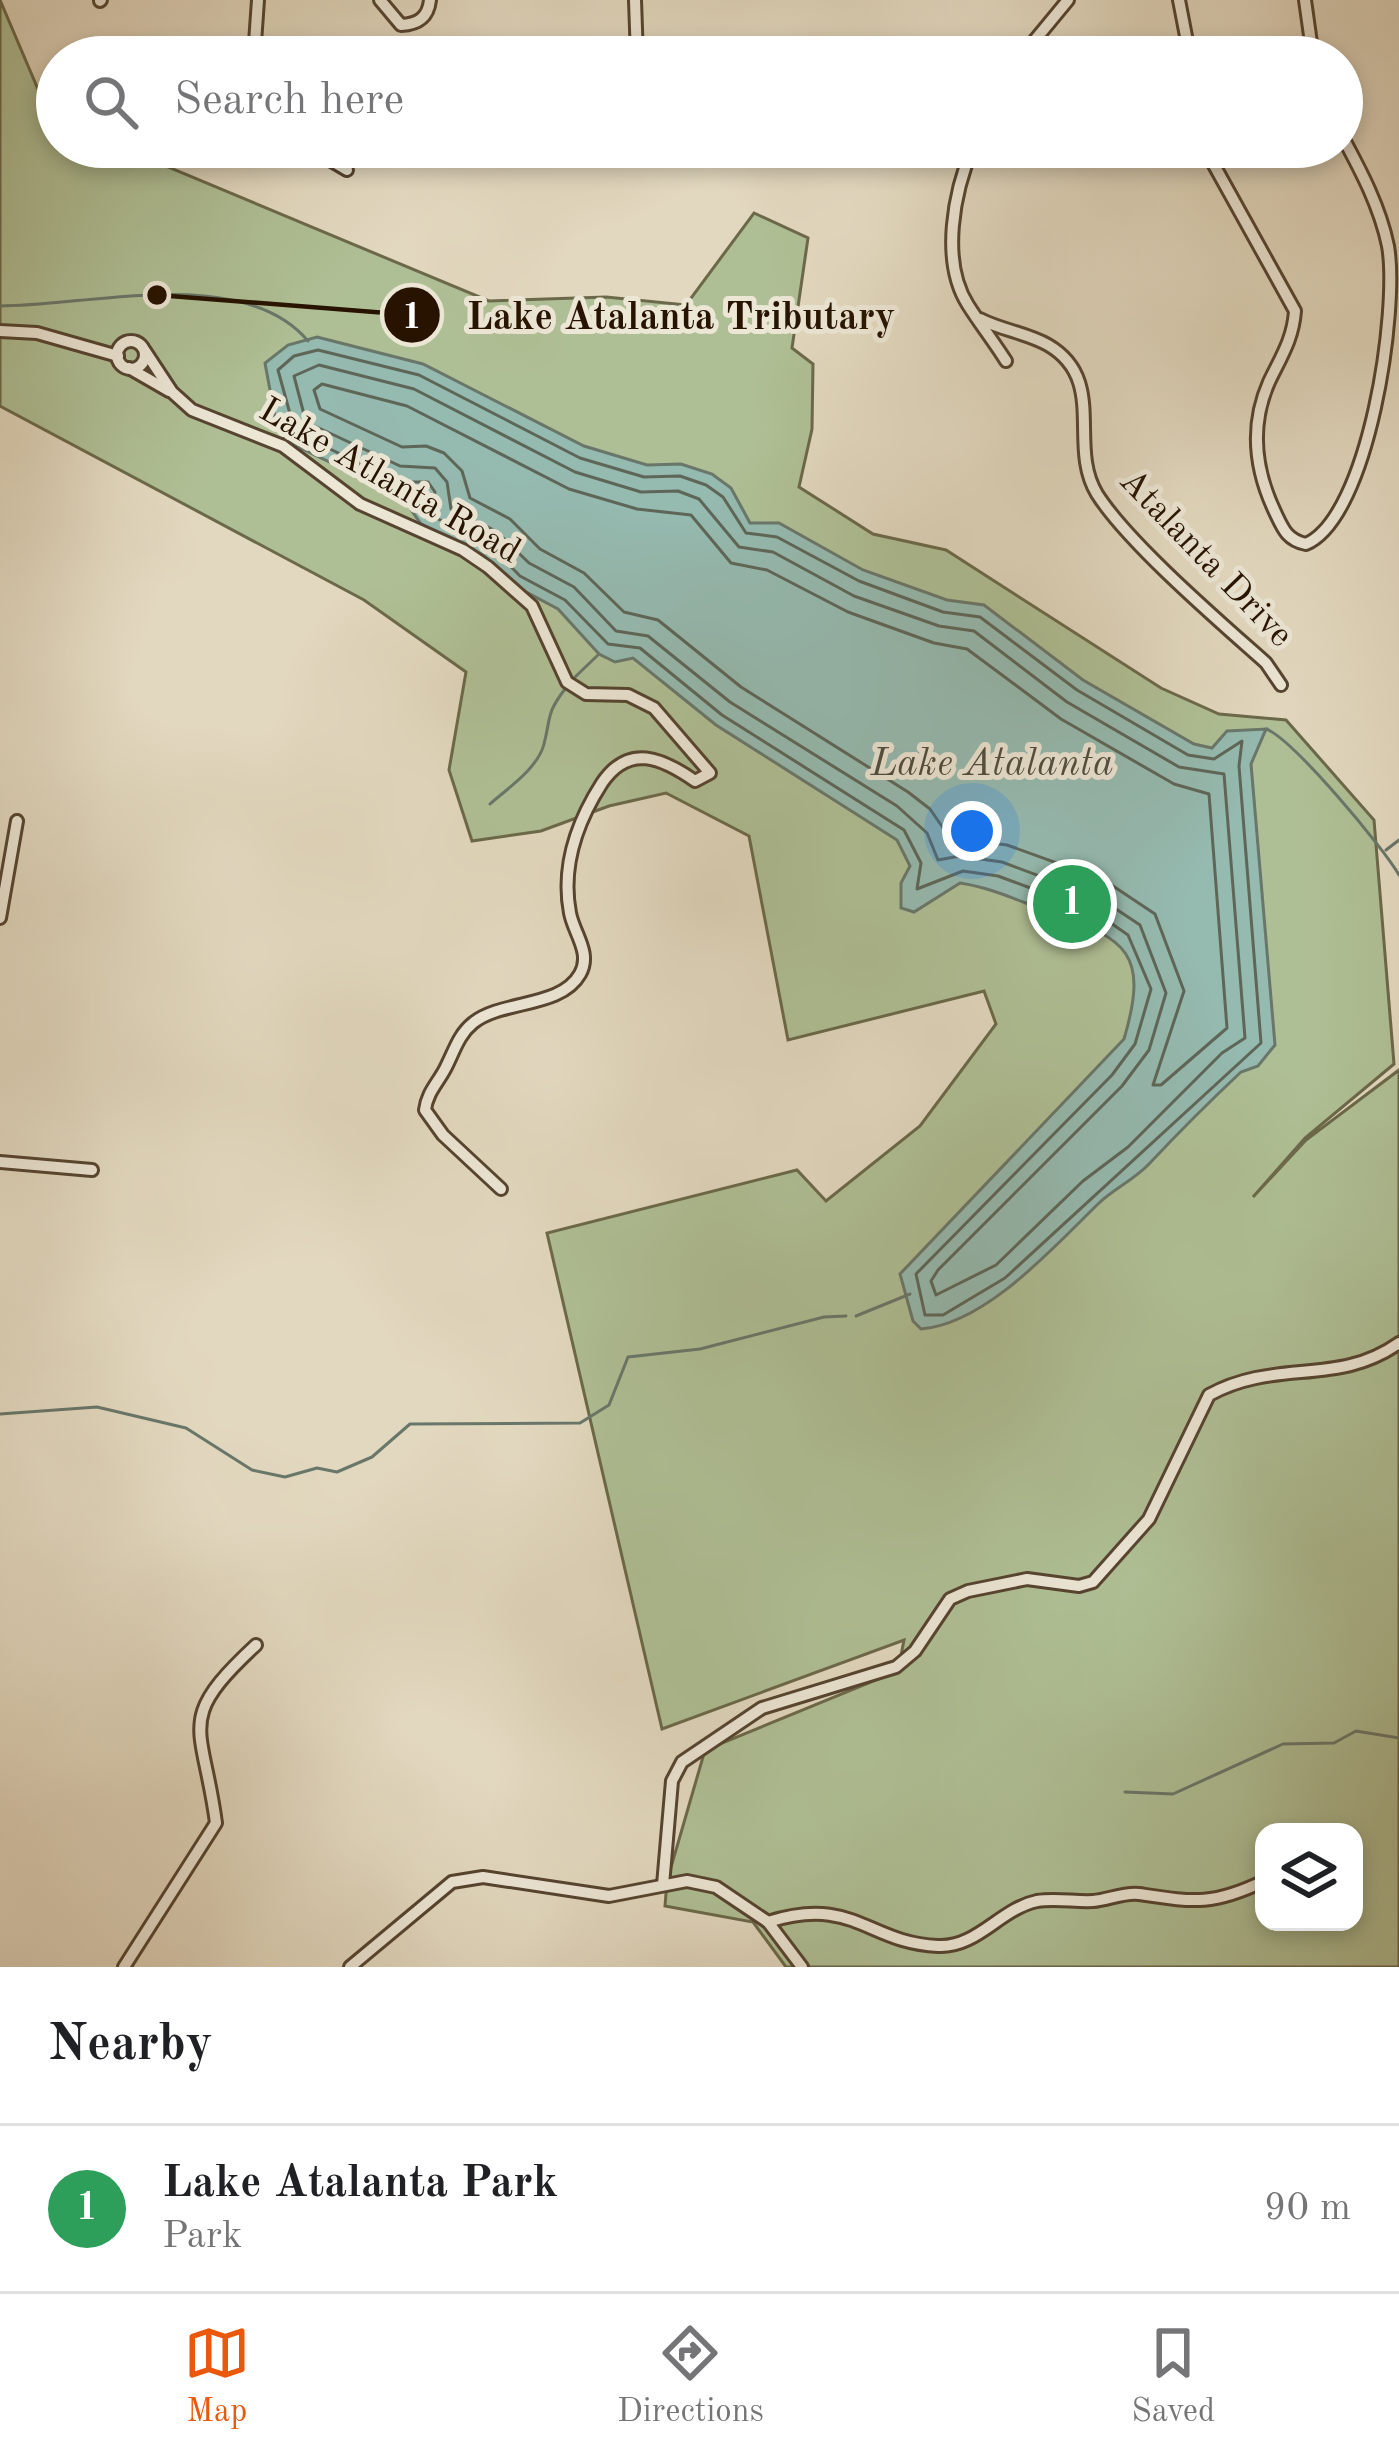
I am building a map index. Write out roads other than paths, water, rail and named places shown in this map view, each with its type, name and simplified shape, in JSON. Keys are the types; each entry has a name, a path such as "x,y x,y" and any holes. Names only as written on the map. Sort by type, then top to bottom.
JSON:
{"street":[{"path":"255,36 258,0"},
{"path":"380,0 400,25 416,24 426,16 430,0"},
{"path":"635,0 636,36"},
{"path":"1038,36 1068,0"},
{"path":"1178,0 1186,36"},
{"path":"1305,0 1309,36"},
{"path":"965,168 954,197 956,252 967,304 1006,361"},
{"path":"1216,168 1294,310 1293,334 1258,416 1256,454 1265,492 1286,535 1306,544 1318,539 1342,508 1373,417 1387,355 1393,278 1388,242 1359,168"},
{"name":"Atalanta Drive","path":"980,319 1049,346 1074,369 1086,402 1084,453 1089,480 1100,500 1266,663 1282,686"},
{"path":"0,331 37,333 118,356 129,368 142,364 145,351 140,344 127,341 118,356"},
{"name":"Lake Atlanta Road","path":"145,351 172,392"},
{"name":"Lake Atlanta Road","path":"129,368 172,392 192,410 283,446 360,504 463,550 488,567 532,606 567,682 586,694 628,695 654,708 710,773 695,781 649,756 628,758 611,769 577,829 569,859 570,913 586,958 583,970 554,994 476,1020 461,1034 427,1097 425,1110 443,1135 501,1190"},
{"path":"0,918 16,821"},
{"path":"0,1162 92,1170"},
{"path":"663,1885 672,1781 682,1762 762,1708 896,1666 915,1651 950,1599 968,1591 1027,1579 1079,1586 1093,1582 1149,1519 1209,1395 1268,1371 1332,1371 1364,1363 1399,1343"},
{"path":"124,1967 216,1823 200,1712 208,1693 256,1645"},
{"path":"350,1967 452,1882 512,1879 609,1896 687,1882 716,1888 768,1922 802,1967"},
{"path":"768,1922 800,1912 848,1916 913,1943 943,1947 970,1940 1022,1905 1043,1900 1098,1901 1136,1893 1161,1901 1214,1902 1255,1885"}],"water":[{"name":"Lake Atalanta","path":"317,337 423,364 584,446 647,465 681,464 712,474 731,488 750,523 779,523 863,570 947,600 984,605 1083,680 1194,744 1212,748 1227,731 1266,729 1251,764 1275,1045 1258,1066 1241,1072 1143,1170 1104,1199 1016,1282 969,1314 921,1329 913,1321 900,1274 1124,1039 1134,987 1126,954 1098,931 972,885 960,883 914,912 901,908 901,883 910,866 897,840 716,725 633,658 615,662 599,654 558,609 513,585 483,555 421,524 407,504 422,492 398,495 286,441 277,428 265,363 288,345"}],"waterway":[{"path":"0,306 205,296 245,303 280,317 308,341"},
{"path":"574,678 599,654"},
{"path":"490,804 536,761 552,710 565,689"},
{"path":"1266,729 1316,772 1399,875"},
{"path":"1386,850 1399,840"},
{"path":"856,1316 910,1294"},
{"path":"0,1414 97,1407 186,1428 252,1470 285,1477 317,1468 337,1472 372,1457 410,1424 580,1423 609,1405 628,1357 700,1349 824,1317 846,1316"},
{"path":"1125,1792 1173,1794 1283,1744 1334,1743 1356,1731 1399,1738"}],"place":[{"name":"Lake Atalanta Tributary","path":"157,295"},
{"name":"Lake Atalanta Park","path":"1072,904"}]}
